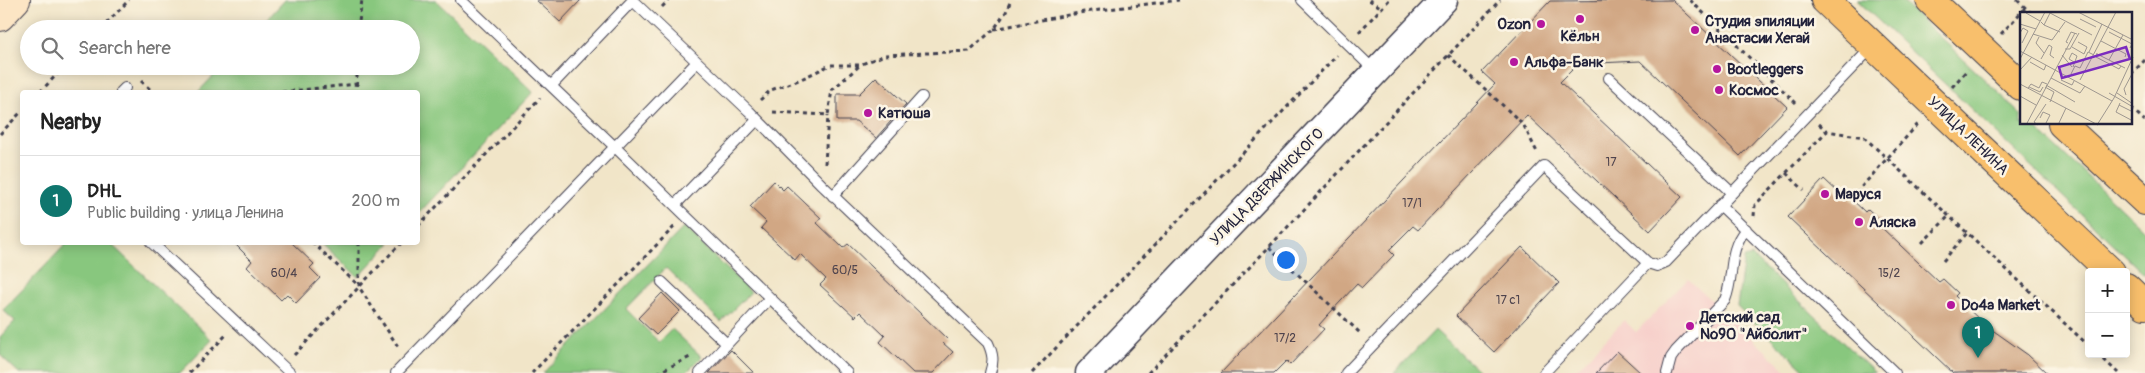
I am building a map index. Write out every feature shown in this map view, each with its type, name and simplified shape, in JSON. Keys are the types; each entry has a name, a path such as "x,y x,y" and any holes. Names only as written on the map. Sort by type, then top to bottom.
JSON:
{"main road":[{"path":"0,17 16,0"},
{"name":"УЛИЦА ЛЕНИНА","path":"1826,0 2107,268"},
{"path":"1930,0 2020,85"},
{"path":"2063,125 2145,201"},
{"path":"2130,291 2145,305"}],"street":[{"name":"УЛИЦА ДЗЕРЖИНСКОГО","path":"1089,373 1444,0"}],"lane":[{"path":"460,0 616,147 847,373"},
{"path":"551,86 632,0 748,111 833,196 988,343 993,363 990,373"},
{"path":"1302,0 1376,72"},
{"path":"1346,373 1544,166 1648,263 1657,266 1666,262 1874,45"},
{"path":"396,373 697,62"},
{"path":"1609,78 1732,193"},
{"path":"833,196 922,98"},
{"path":"675,205 757,120"},
{"path":"1720,205 1895,373"},
{"path":"1667,373 1671,358 1676,351 1725,300 1728,292 1734,247 1738,238 1746,229"},
{"path":"154,245 287,370"},
{"path":"1544,373 1648,263"},
{"path":"662,282 727,344"},
{"path":"700,373 770,298"}],"path":[{"path":"110,20 129,0"},
{"path":"359,20 362,0"},
{"path":"748,111 771,90 830,65 859,65 885,56 968,51 994,29 1006,12 1011,0"},
{"path":"994,29 1084,12 1179,0"},
{"path":"1369,0 1382,8"},
{"path":"1032,373 1389,0"},
{"path":"1148,373 1500,0"},
{"path":"1690,0 1827,131 1864,137 2085,342"},
{"path":"2017,0 2030,12"},
{"path":"2021,12 2025,8"},
{"path":"1856,193 2020,13"},
{"path":"1448,54 1523,124 1544,166"},
{"path":"2132,73 2145,60"},
{"path":"824,187 828,114 832,90 859,65"},
{"path":"42,90 56,75"},
{"path":"357,75 357,90"},
{"path":"137,77 151,90"},
{"path":"301,90 357,84"},
{"path":"420,224 551,86"},
{"path":"2132,109 2145,121"},
{"path":"757,120 771,112 828,114"},
{"path":"0,134 20,113"},
{"path":"1756,223 1754,218 1755,205 1827,131"},
{"path":"1786,173 1804,190"},
{"path":"532,373 685,215"},
{"path":"1922,243 1949,216"},
{"path":"1943,261 1967,233"},
{"path":"315,245 359,287 393,340 409,360"},
{"path":"359,245 359,287"},
{"path":"287,370 359,287 399,245"},
{"path":"1268,247 1373,345"},
{"path":"189,373 236,324"},
{"path":"2102,358 2118,373"}],"shaded area":[{"name":"Детский сад №90 \"Айболит\"","path":"1688,279 1789,373 1573,373 1624,320 1636,332"}],"green space":[{"path":"285,0 436,0 533,92 420,212 420,90 200,90 214,75 420,75 420,20 266,20"},
{"path":"1857,0 1901,0 2020,113 2020,125 2033,125 2145,231 2145,275"},
{"path":"684,227 751,292 721,322 666,268 626,309 659,342 672,329 702,357 686,373 543,373"},
{"path":"65,245 112,245 212,340 180,373 19,373 0,355 0,337 15,321 3,310"},
{"path":"324,245 388,245 358,277"},
{"path":"1752,256 1875,373 1808,373 1737,306 1744,258"},
{"path":"1435,330 1481,373 1394,373"}],"building":[{"path":"536,0 581,0 560,22"},
{"path":"1672,0 1787,107 1740,156 1640,61 1578,64 1560,82 1682,197 1650,231 1527,115 1418,230 1413,226 1389,250 1394,255 1362,288 1357,284 1319,325 1324,329 1290,365 1286,361 1274,373 1221,373 1495,84 1482,72 1550,1"},
{"name":"Катюша","path":"876,77 906,104 876,138 856,121 837,121 837,94 859,94"},
{"path":"1824,179 1842,196 1845,193 1865,212 1868,209 1884,224 1881,227 1939,282 1943,279 1958,293 1955,296 1984,324 2028,355 2047,373 1953,373 1788,217"},
{"path":"774,181 783,190 787,186 821,218 817,223 843,248 848,244 947,339 943,343 953,352 933,373 913,373 880,342 885,336 860,312 855,317 820,285 826,279 800,254 795,260 761,228 766,222 750,207"},
{"path":"236,245 294,245 314,264 310,268 320,278 296,303 287,294 281,300 247,267 252,261"},
{"path":"1522,247 1559,283 1494,352 1456,316"},
{"path":"662,293 680,311 656,335 638,318"},
{"path":"731,350 754,373 709,373"},
{"path":"1617,351 1641,373 1596,373"}],"place":[{"name":"Кёльн","path":"1580,19"},
{"name":"Ozon","path":"1541,24"},
{"name":"Студия эпиляции Анастасии Хегай","path":"1695,30"},
{"name":"Альфа-Банк","path":"1514,62"},
{"name":"Bootleggers","path":"1717,69"},
{"name":"Космос","path":"1719,90"},
{"name":"Катюша","path":"868,113"},
{"name":"Маруся","path":"1825,194"},
{"name":"Аляска","path":"1859,222"},
{"name":"Do4a Market","path":"1951,305"},
{"name":"Детский сад №90 \"Айболит\"","path":"1690,326"},
{"name":"DHL","path":"1978,358"}]}
